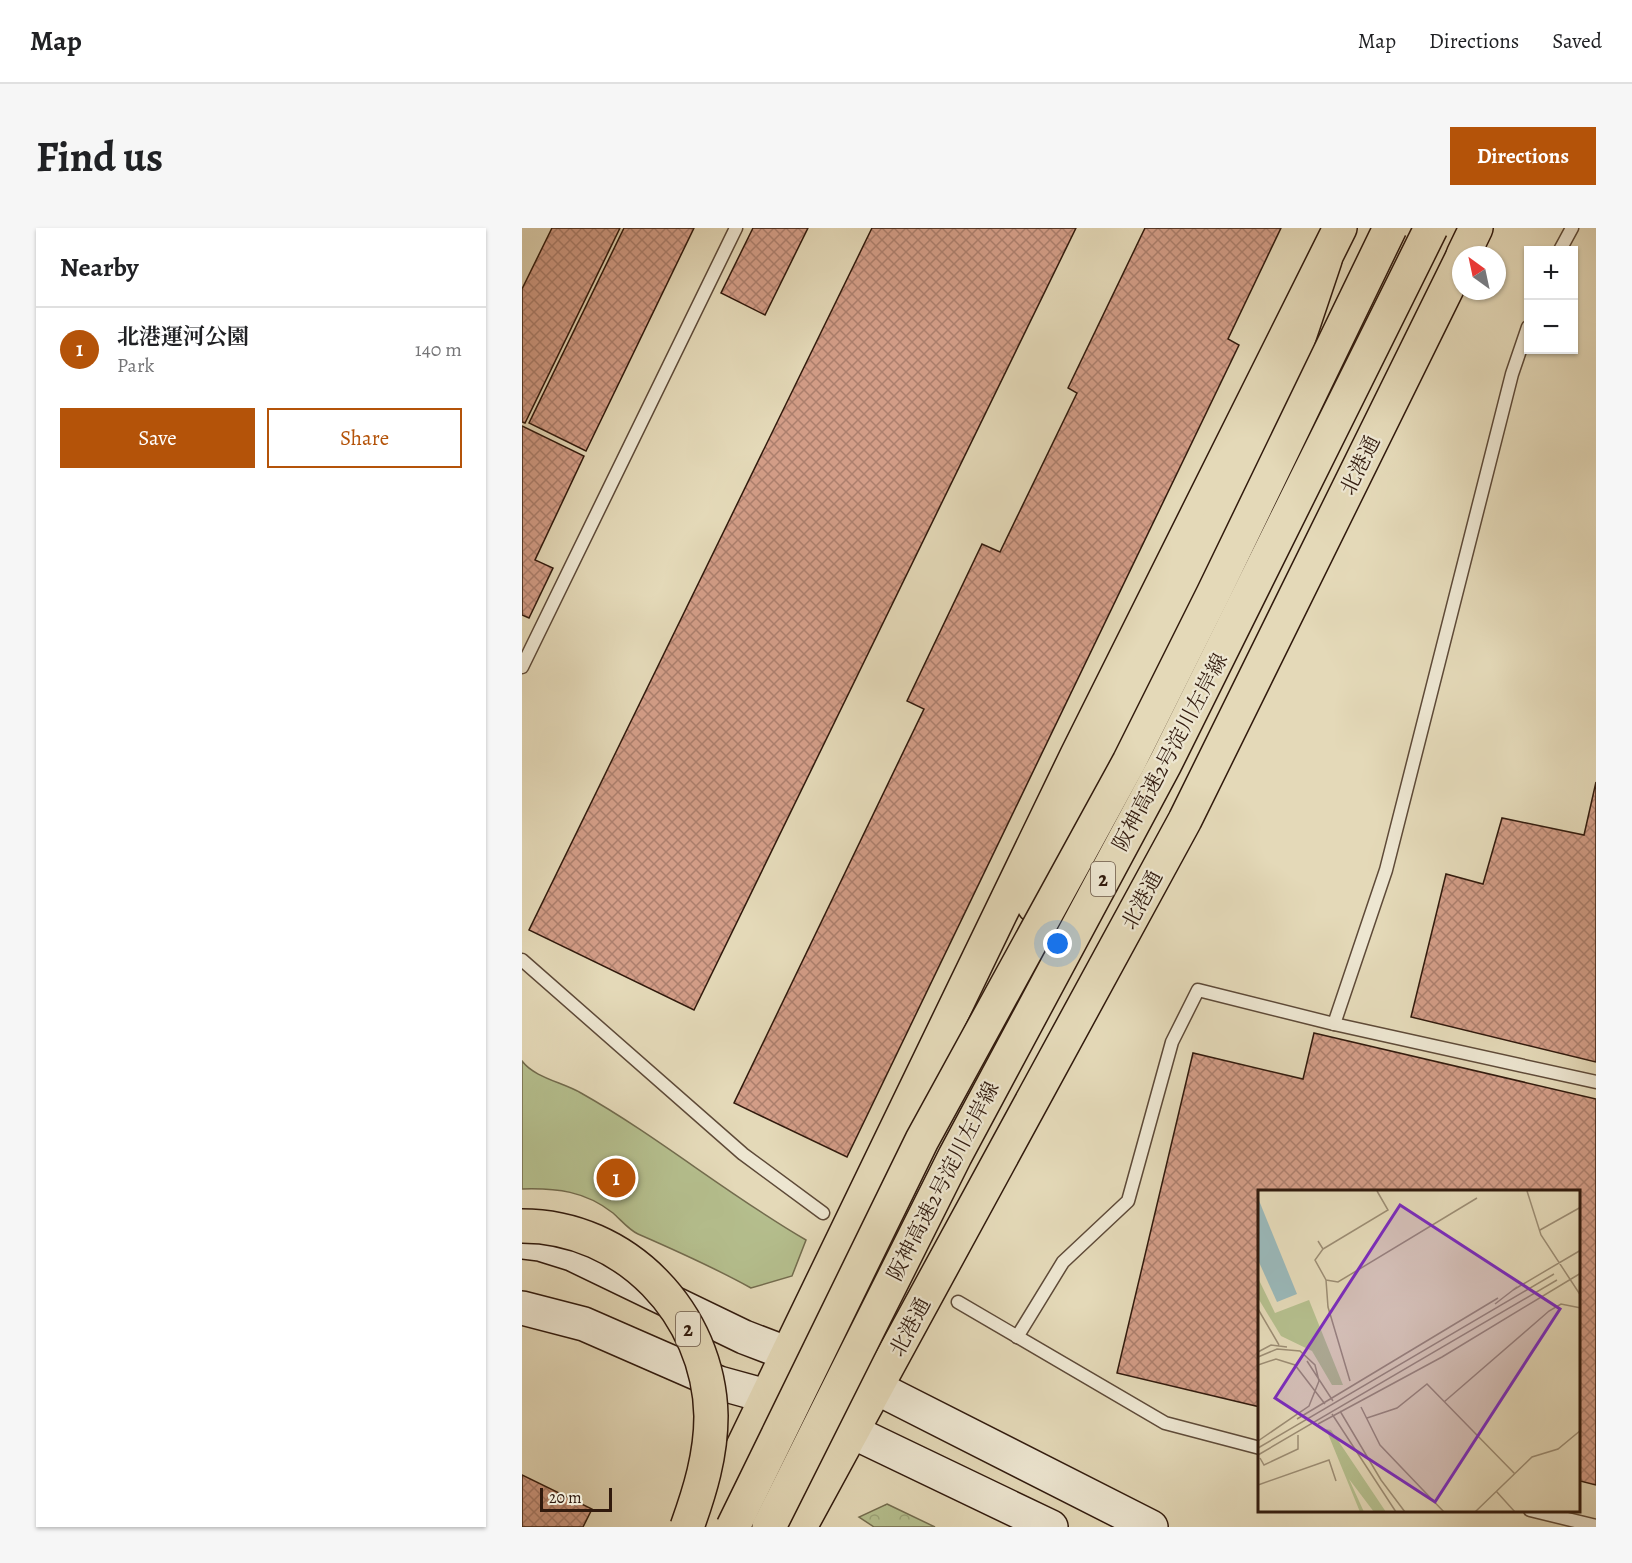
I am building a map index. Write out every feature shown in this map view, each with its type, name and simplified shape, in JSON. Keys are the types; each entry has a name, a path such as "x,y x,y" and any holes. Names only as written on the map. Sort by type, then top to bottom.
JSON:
{"main road":[{"path":"704,1527 1077,754 1340,228"},
{"name":"阪神高速2号淀川左岸線","path":"733,1527 922,1140 1129,762 1214,594 1390,228"},
{"name":"阪神高速2号淀川左岸線","path":"769,1527 955,1156 1176,743 1431,228"},
{"path":"1467,246 1476,228"},
{"path":"922,1140 1281,391 1325,260"},
{"name":"北港通","path":"800,1527 854,1432 1185,820 1452,278"},
{"name":"2","path":"522,1226 571,1233 612,1248 645,1272 676,1307 688,1328 706,1372 711,1416 708,1459 687,1527"}],"street":[{"path":"522,1242 540,1244 572,1254 786,1354 877,1388 1151,1527"},
{"path":"522,1308 584,1324 719,1383 766,1396 854,1432 1050,1527"}],"lane":[{"path":"522,667 736,228"},
{"path":"1562,246 1572,228"},
{"path":"1334,1024 1386,870 1512,374 1524,339"},
{"path":"522,960 743,1154 823,1213"},
{"path":"1017,1337 1063,1262 1128,1201 1172,1042 1198,990 1334,1024 1596,1082"},
{"path":"958,1302 1165,1423 1258,1447"},
{"path":"1538,1512 1596,1526"}],"green space":[{"path":"522,1061 534,1072 574,1089 610,1110 777,1223 806,1240 792,1276 751,1288 635,1232 613,1213 581,1195 559,1190 522,1189"},
{"path":"887,1504 935,1527 874,1527 859,1517"}],"building":[{"path":"552,228 620,228 525,423 522,422 522,289"},
{"path":"624,228 694,228 586,451 529,423"},
{"path":"753,228 808,228 765,315 721,293"},
{"path":"872,228 1076,228 694,1010 529,930"},
{"path":"1145,228 1281,228 1228,339 1239,345 847,1157 734,1103 924,709 907,701 982,544 1000,552 1077,393 1068,388"},
{"path":"522,426 584,456 535,560 553,568 529,618 522,615"},
{"path":"1596,782 1596,1062 1411,1017 1446,874 1483,884 1502,818 1584,835"},
{"path":"1314,1033 1596,1099 1596,1485 1581,1481 1581,1190 1258,1190 1258,1407 1117,1373 1193,1053 1303,1079"},
{"path":"522,1475 592,1509 583,1527 522,1527"}],"place":[{"name":"北港運河公園","path":"616,1178"}]}
